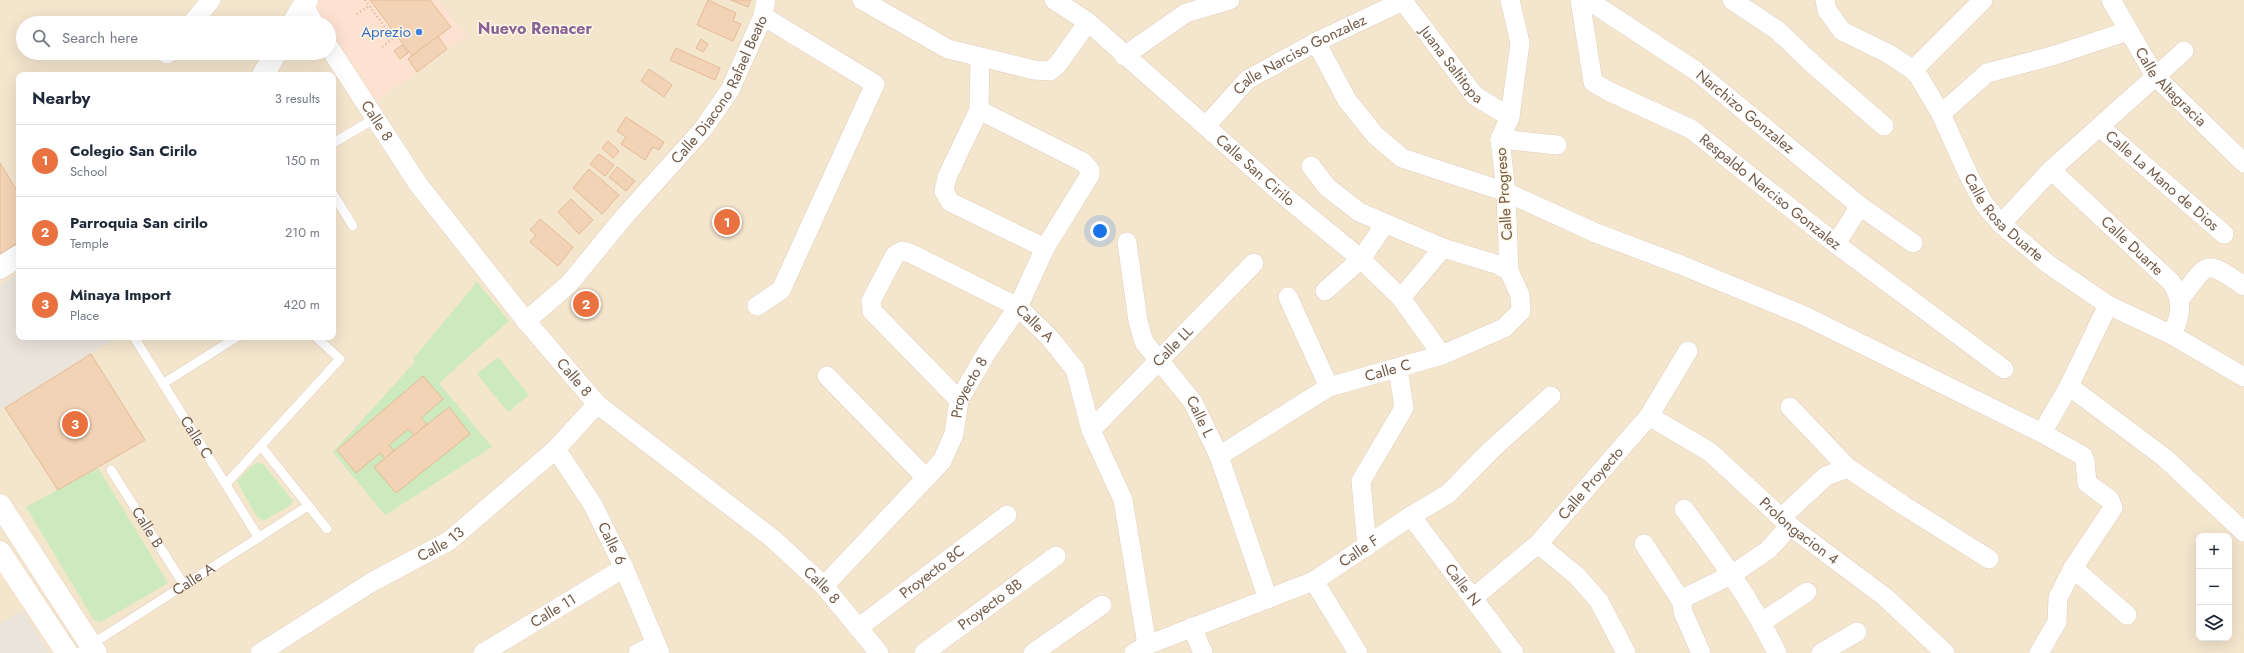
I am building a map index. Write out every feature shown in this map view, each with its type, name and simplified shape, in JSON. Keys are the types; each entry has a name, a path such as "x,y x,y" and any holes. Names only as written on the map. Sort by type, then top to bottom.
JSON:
{"main road":[{"path":"265,72 272,60"},
{"path":"0,268 16,258"},
{"path":"0,505 88,650"},
{"path":"0,552 67,653"}],"street":[{"path":"198,16 211,0"},
{"path":"862,0 948,49 1034,70 1050,71 1058,64 1088,22"},
{"name":"Calle San Cirilo","path":"1054,0 1088,22 1124,56 1206,126 1282,194 1360,259 1401,298 1442,355"},
{"path":"1124,56 1186,13 1230,0"},
{"name":"Juana Saltitopa","path":"1404,0 1475,96 1510,117"},
{"name":"Calle Narciso Gonzalez","path":"1206,126 1248,80 1316,42 1404,0"},
{"name":"Calle Progreso","path":"1509,271 1506,192 1500,139 1510,117 1520,43 1510,0"},
{"name":"Respaldo Narciso Gonzalez","path":"1580,0 1593,82 1608,91 1691,129 1836,244 2004,369"},
{"name":"Narchizo Gonzalez","path":"1588,0 1696,71 1860,206 1913,243"},
{"path":"1732,0 1777,30 1815,66 1884,126"},
{"name":"Calle Rosa Duarte","path":"1825,0 1827,10 1842,31 1889,54 1913,70 1920,77 1941,114 1984,204 2001,224 2048,264 2108,305 2172,336 2244,377"},
{"path":"1913,70 1983,0"},
{"name":"Calle Altagracia","path":"2111,0 2155,76 2244,163"},
{"name":"Calle Diacono Rafael Beato","path":"526,322 569,284 624,217 703,129 730,90 764,8 875,84 781,290 757,306"},
{"path":"1941,114 1987,73 2052,56 2128,31"},
{"path":"1316,42 1347,100 1375,135 1402,158 1506,192 1596,233 1681,265 1805,316 2042,433 2083,456 2085,461 2087,483 2110,500 2113,508 2073,568 2058,598 2057,622 2046,650"},
{"path":"2001,224 2051,170 2184,51"},
{"name":"Calle 8","path":"336,58 374,119 418,184 526,322 597,404 772,538 824,586 879,653"},
{"path":"980,58 979,110 947,177 944,191 950,202 1045,248"},
{"name":"Proyecto 8","path":"824,586 942,462 954,434 959,400 987,352 1018,307 1045,248 1089,180 1090,170 1083,162 979,110"},
{"name":"Calle La Mano de Dios","path":"2100,127 2224,234"},
{"path":"1500,139 1557,144"},
{"path":"1311,166 1327,187 1359,212 1443,248 1499,265 1509,271"},
{"name":"Calle Duarte","path":"2051,170 2171,282 2180,299"},
{"path":"1836,244 1860,206"},
{"path":"1325,292 1360,259 1385,224"},
{"name":"Calle L","path":"1127,242 1138,321 1144,342 1193,402 1219,456 1268,599"},
{"path":"1401,298 1443,248"},
{"name":"Calle A","path":"959,400 872,312 871,301 895,255 902,251 910,253 1018,307 1049,337 1074,369 1090,430 1124,500 1141,649"},
{"name":"Calle LL","path":"1090,430 1254,262"},
{"path":"2172,336 2181,309 2180,299 2203,271 2209,267 2217,267 2244,286"},
{"name":"Calle C","path":"1219,456 1329,387 1442,355 1504,328 1521,312 1520,295 1509,271"},
{"path":"1288,297 1329,387"},
{"path":"2042,433 2069,386 2108,305"},
{"name":"Calle Proyecto","path":"1473,598 1538,544 1649,416 1688,351"},
{"path":"1367,547 1360,481 1404,408 1398,368"},
{"path":"827,376 926,478"},
{"path":"2069,386 2165,458 2244,532"},
{"name":"Calle F","path":"1141,649 1314,581 1367,547 1411,516 1448,494 1490,451 1551,396"},
{"name":"Calle 13","path":"260,653 372,582 449,541 556,449 597,404"},
{"path":"1790,407 1848,468 1903,506 1989,559"},
{"name":"Prolongacion 4","path":"1649,416 1710,452 1786,521 1885,597 1945,653"},
{"name":"Calle 6","path":"556,449 592,505 624,568 658,649"},
{"path":"1682,602 1686,597 1733,574 1768,550 1786,521 1826,476 1848,468"},
{"path":"1684,509 1733,574 1762,622 1777,653"},
{"name":"Proyecto 8C","path":"858,628 1007,515"},
{"name":"Calle N","path":"1411,516 1514,653"},
{"path":"1538,544 1577,576 1600,601 1626,653"},
{"path":"1644,544 1682,602 1683,612 1701,653"},
{"name":"Proyecto 8B","path":"924,653 1056,556"},
{"name":"Calle 11","path":"483,653 624,568"},
{"path":"2073,568 2127,614"},
{"path":"1314,581 1358,653"},
{"path":"1762,622 1807,592"},
{"path":"1033,653 1102,605"},
{"path":"1192,628 1203,653"},
{"path":"1821,653 1857,632"},
{"path":"638,653 658,649"}],"lane":[{"path":"336,141 374,119"},
{"path":"336,199 353,226"},
{"name":"Calle C","path":"136,340 259,538"},
{"path":"164,384 232,340"},
{"path":"226,484 340,359 319,340"},
{"path":"261,446 328,529"},
{"name":"Calle B","path":"111,470 184,585"},
{"name":"Calle A","path":"88,650 184,585 308,506"}],"path":[{"path":"365,0 393,38 382,47"},
{"path":"357,14 369,6"}],"shaded area":[{"path":"0,0 2244,0 2244,653 0,653"},
{"path":"319,0 439,0 467,36 376,102 336,43 336,16 319,16 316,8"},
{"path":"16,274 16,340 113,340 0,411 0,286"},
{"path":"23,610 49,653 0,653 0,624"}],"green space":[{"path":"477,282 509,321 439,383 492,447 385,515 333,452 415,362 413,359"},
{"path":"498,357 529,395 508,412 477,374"},
{"path":"259,463 264,465 293,501 289,506 263,521 257,517 237,481 254,464"},
{"path":"98,468 168,583 101,622 94,620 26,507"}],"building":[{"name":"Aprezio","path":"370,0 430,0 451,27 412,56"},
{"path":"708,0 736,13 733,21 741,24 733,41 697,25"},
{"path":"731,0 751,0 748,7"},
{"path":"438,36 447,49 417,72 408,59"},
{"path":"701,39 708,44 703,52 696,48"},
{"path":"402,45 408,53 400,59 394,51"},
{"path":"676,48 720,68 715,80 670,60"},
{"path":"649,69 672,85 664,97 641,81"},
{"path":"626,117 664,142 659,150 653,147 645,160 621,144 626,137 617,131"},
{"path":"608,141 619,151 613,158 602,148"},
{"path":"599,154 614,165 605,176 590,164"},
{"path":"0,163 16,189 16,244 0,254"},
{"path":"617,167 635,181 626,191 609,177"},
{"path":"589,169 619,195 602,214 573,188"},
{"path":"571,199 593,220 579,234 558,212"},
{"path":"540,219 573,247 558,266 530,242 536,235 530,230"},
{"path":"91,354 145,440 58,490 5,408"},
{"path":"423,376 443,399 421,418 427,424 414,435 408,429 389,445 394,451 385,459 380,453 356,473 337,450"},
{"path":"449,407 470,434 396,493 374,467"}],"place":[{"name":"Aprezio","path":"419,32"},
{"name":"Colegio San Cirilo","path":"727,222"},
{"name":"Parroquia San cirilo","path":"586,304"},
{"name":"Minaya Import","path":"75,424"}],"district":[{"name":"Nuevo Renacer","path":"535,28"}]}
